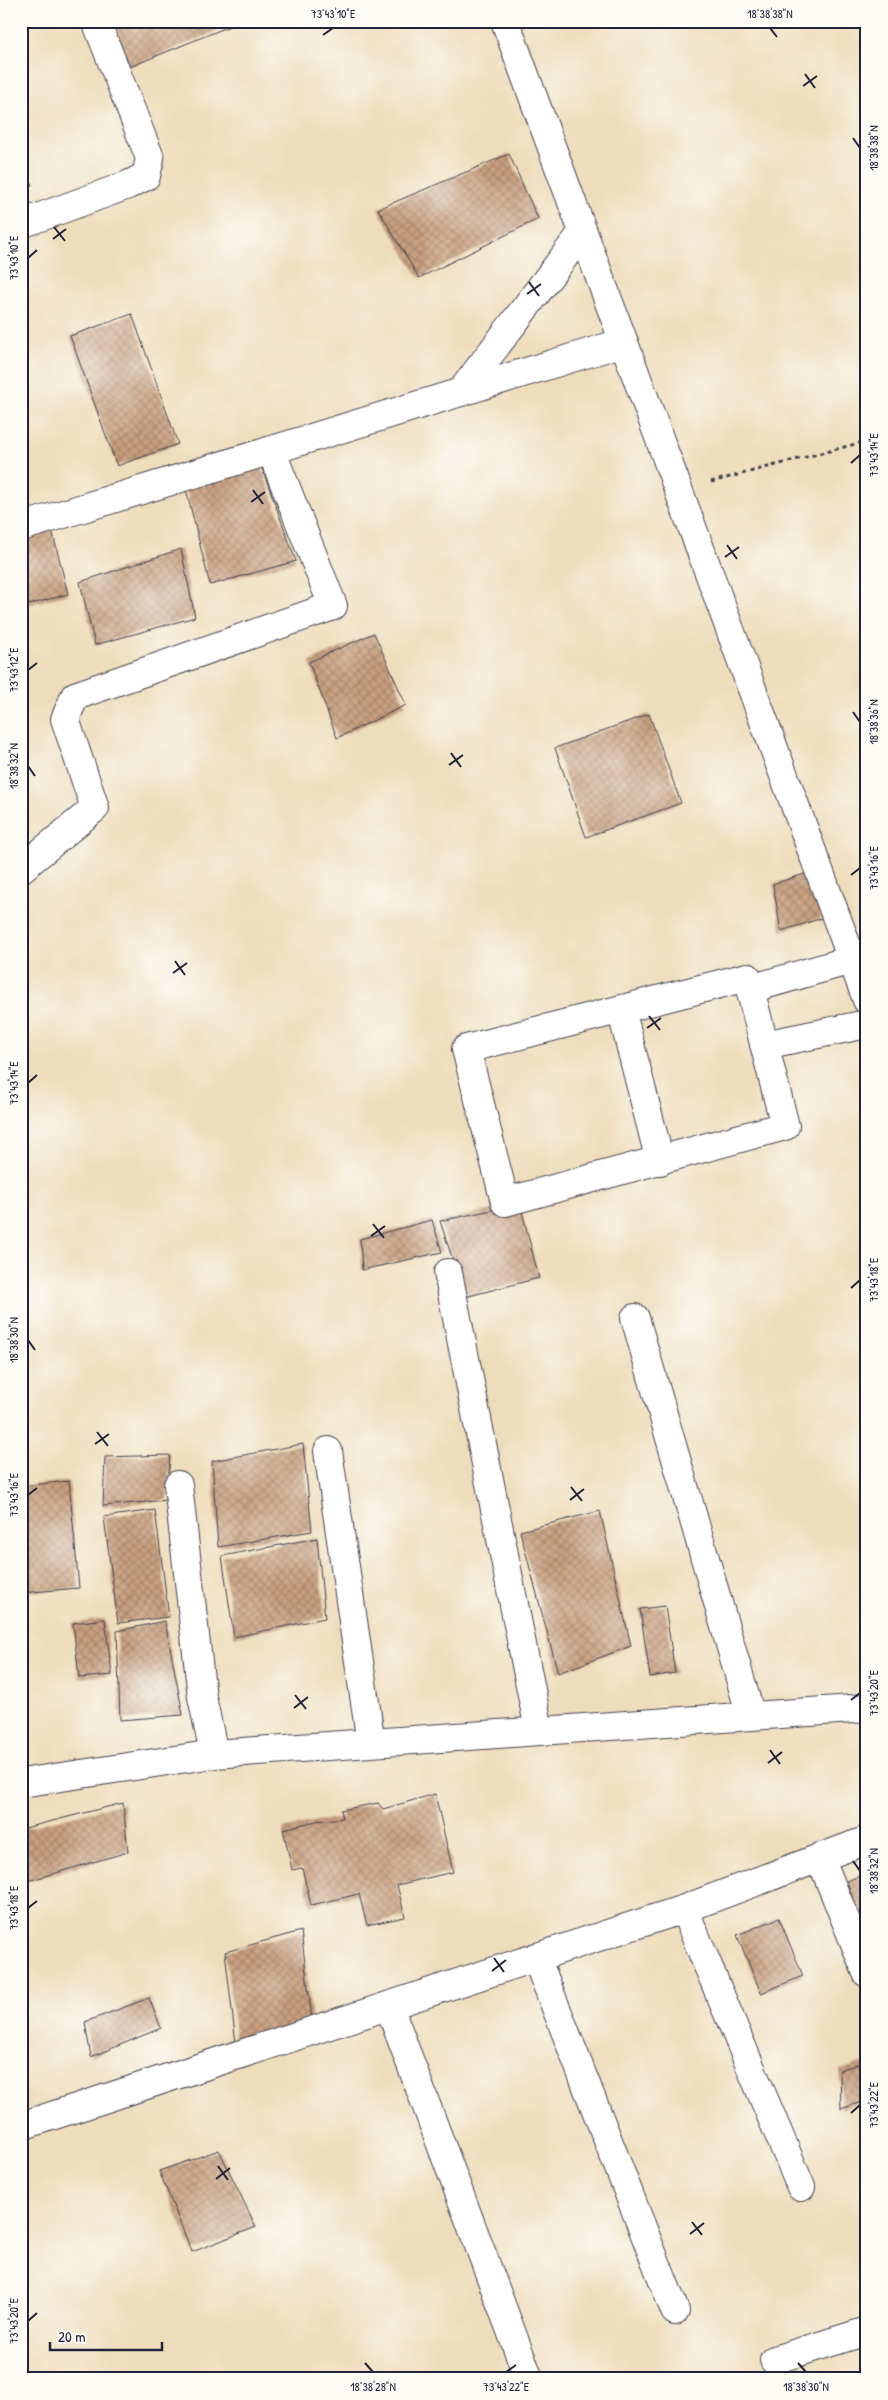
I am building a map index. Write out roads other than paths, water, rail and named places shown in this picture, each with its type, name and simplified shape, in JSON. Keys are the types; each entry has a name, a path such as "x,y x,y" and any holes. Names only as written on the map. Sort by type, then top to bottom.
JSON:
{"street":[{"path":"21,224 128,185 146,176 150,158 96,21"},
{"path":"505,21 867,1000"},
{"path":"462,392 583,232"},
{"path":"21,527 624,342"},
{"path":"21,869 95,808 65,719 74,696 333,606 271,450"},
{"path":"750,989 852,960"},
{"path":"747,977 785,1126 505,1202 466,1049 622,1009 747,977"},
{"path":"622,1009 660,1161"},
{"path":"764,1045 867,1024"},
{"path":"448,1273 539,1730"},
{"path":"635,1318 751,1716"},
{"path":"328,1450 371,1743"},
{"path":"178,1485 202,1697 214,1754"},
{"path":"21,1783 214,1754 867,1708"},
{"path":"21,2126 684,1909 867,1840"},
{"path":"820,1857 867,1973"},
{"path":"684,1909 801,2187"},
{"path":"536,1957 675,2311"},
{"path":"389,2006 529,2379"},
{"path":"774,2360 867,2331"}]}
